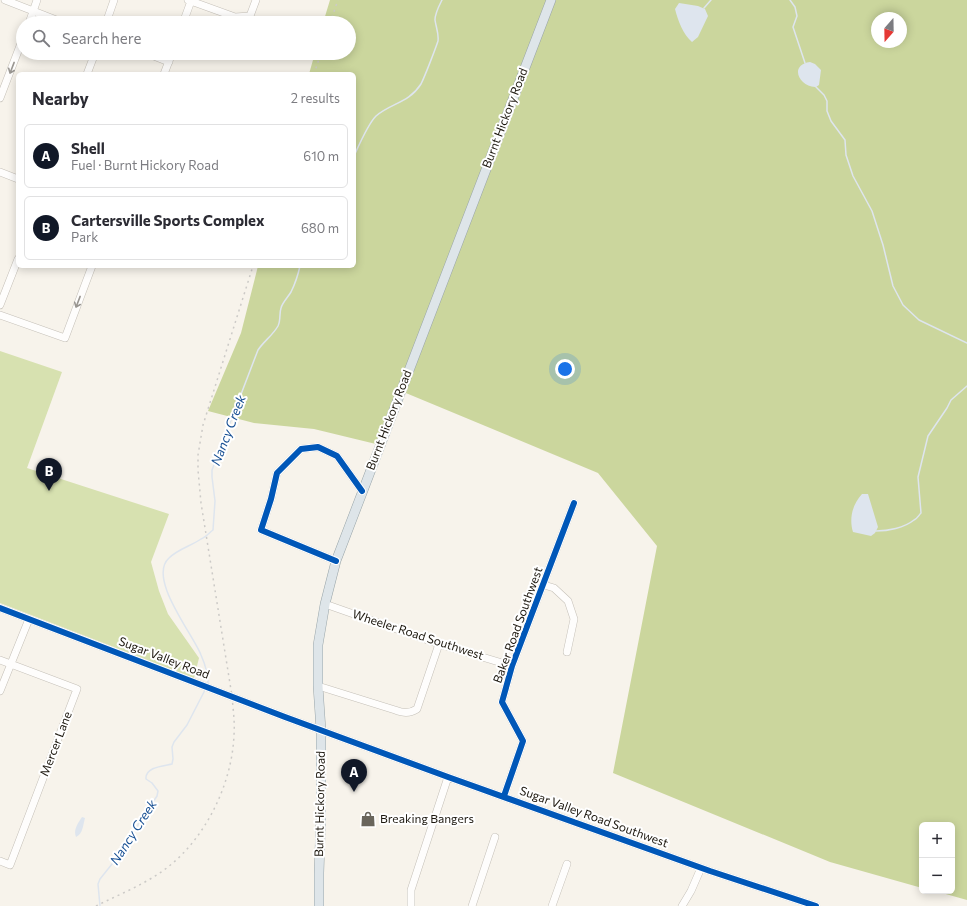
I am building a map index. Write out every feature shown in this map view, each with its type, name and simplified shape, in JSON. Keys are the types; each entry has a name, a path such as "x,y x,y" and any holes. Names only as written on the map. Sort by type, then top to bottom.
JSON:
{"main road":[{"name":"Burnt Hickory Road","path":"319,906 318,873 321,813 318,645 325,604 336,561 551,0"}],"street":[{"path":"5,0 46,16"},
{"path":"31,16 37,0"},
{"path":"108,16 114,0"},
{"path":"250,16 256,0"},
{"path":"185,16 190,1 232,16"},
{"path":"0,98 16,56"},
{"path":"88,72 92,60"},
{"path":"164,60 169,62 165,72"},
{"path":"0,172 16,178"},
{"path":"0,305 16,264"},
{"path":"0,315 65,338 91,268"},
{"path":"336,561 261,530 271,499 277,473 301,449 318,447 337,456 362,491"},
{"name":"Baker Road Southwest","path":"504,796 523,741 502,702 512,666 574,503"},
{"path":"544,585 554,588 568,601 574,619 567,652"},
{"name":"Wheeler Road Southwest","path":"325,604 439,644 512,666"},
{"name":"Sugar Valley Road","path":"0,608 320,730"},
{"path":"0,691 29,619"},
{"path":"318,686 404,713 410,713 417,709 439,644"},
{"name":"Mercer Lane","path":"0,660 77,689 10,865 0,861"},
{"name":"Sugar Valley Road Southwest","path":"320,730 701,868 816,906"},
{"path":"410,906 411,890 448,777"},
{"path":"472,906 495,837"},
{"path":"552,906 567,864"},
{"path":"682,906 691,891 701,868"}],"green space":[{"path":"330,0 967,0 967,900 946,894 955,894 955,822 919,822 919,887 830,862 613,773 657,546 598,473 401,391 380,445 314,429 254,423 208,411 241,333 257,268 356,268 356,72 310,72 313,60 356,60 356,16 325,16"},
{"path":"0,351 62,372 27,468 169,514 151,562 159,591 168,614 199,658 194,678 0,603"}],"shaded area":[{"path":"679,3 698,6 705,9 708,16 698,37 692,42 683,31 675,9"},
{"path":"810,62 815,64 821,70 819,85 816,87 805,84 799,76 799,67"},
{"path":"862,494 868,494 878,527 875,533 871,536 853,532 851,522 852,512"},
{"path":"82,817 85,818 82,829 80,834 76,837 76,829"}],"waterway":[{"name":"Nancy Creek","path":"356,152 367,129 376,116 411,95 421,84 438,41 435,17 442,0"},
{"path":"704,8 711,0"},
{"path":"790,0 795,7 797,16 793,27 805,63"},
{"path":"816,87 824,95 827,101 827,111 831,121 845,140 846,155 853,176 872,211 883,245 893,286 903,305 919,320 967,343"},
{"name":"Nancy Creek","path":"208,684 206,669 201,655 167,592 164,579 164,567 169,558 213,530 215,501 212,470 258,350 278,326 280,310 291,292 299,268"},
{"path":"876,531 891,530 901,527 916,519 921,513 918,477 928,436 951,400 967,386"},
{"name":"Nancy Creek","path":"100,906 98,884 100,879 112,864 157,796 158,791 152,783 146,779 146,775 155,768 172,764 172,747 174,742 187,725 205,690"}],"railway":[{"path":"332,16 338,0"},
{"path":"315,72 319,60"},
{"path":"96,906 151,879 182,855 205,825 222,790 228,772 234,735 232,696 201,503 198,455 203,425 252,268"}],"cycle path":[{"path":"336,561 261,530 271,499 277,473 301,449 318,447 337,456 362,491"},
{"path":"504,796 523,741 502,702 512,666 574,503"},
{"path":"0,608 285,717 448,777 710,871 816,906"}],"place":[{"name":"Cartersville Sports Complex","path":"49,491"},
{"name":"Shell","path":"354,792"},
{"name":"Breaking Bangers","path":"368,819"}]}
